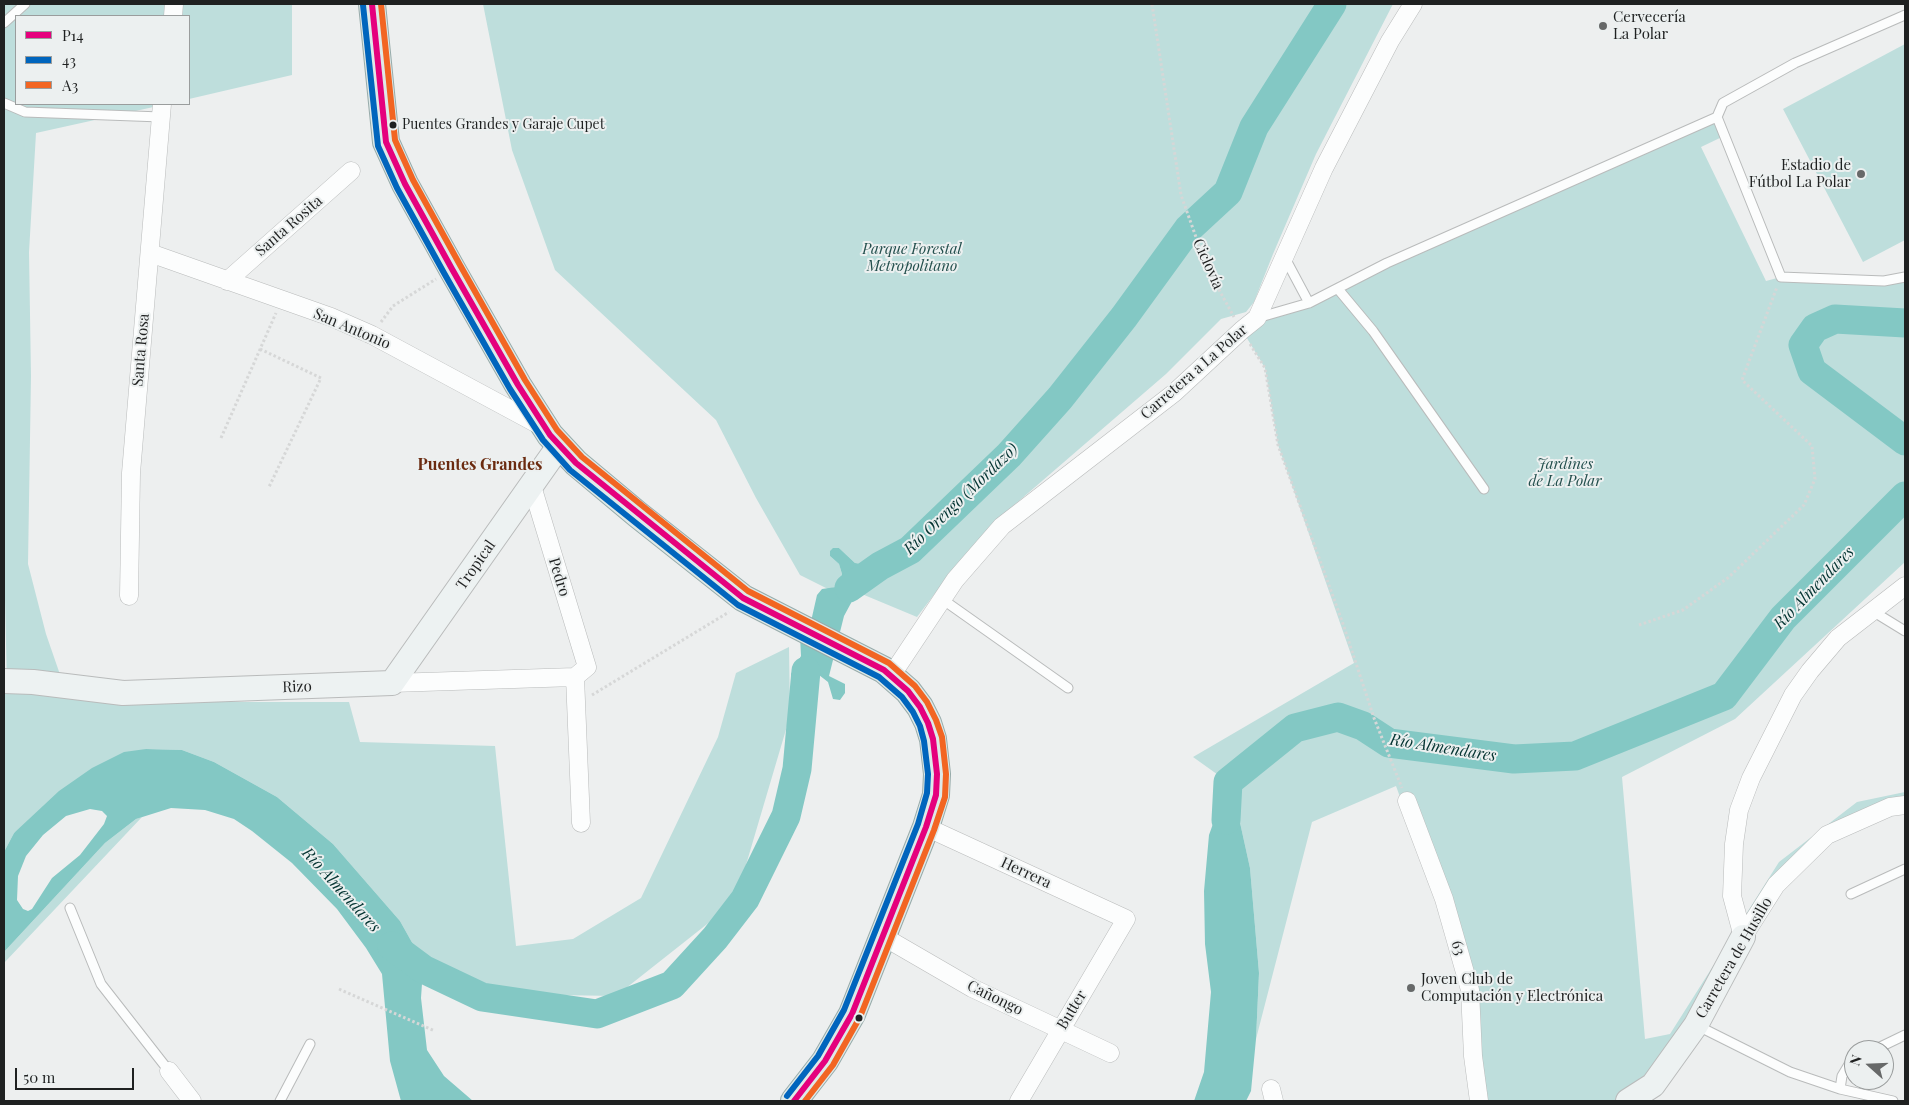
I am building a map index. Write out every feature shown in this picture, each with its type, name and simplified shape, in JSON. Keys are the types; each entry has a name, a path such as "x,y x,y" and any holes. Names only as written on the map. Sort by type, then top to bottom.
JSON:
{"main road":[{"path":"372,4 386,142 405,184 522,392 551,437 637,514 743,598 884,671 908,691 920,707 928,723 933,739 937,774 936,795 926,827 852,1014 838,1042 794,1101"}],"street":[{"name":"Carretera a La Polar","path":"884,671 955,580 1002,526 1174,392 1257,318 1324,168 1390,40 1413,4"},
{"name":"Santa Rosa","path":"129,596 130,472 161,111"},
{"name":"Santa Rosita","path":"227,281 351,171"},
{"name":"San Antonio","path":"150,252 281,301 331,317 372,335 551,437"},
{"name":"Tropical","path":"392,683 532,486 551,437"},
{"name":"Pedro","path":"532,486 581,672 581,824"},
{"path":"1743,937 1732,896 1734,844 1739,810 1751,778 1793,695 1810,671 1838,638 1903,592"},
{"name":"Rizo","path":"4,681 33,682 123,693 392,683 581,672"},
{"name":"63","path":"1406,801 1444,899 1470,990 1473,1056 1479,1101"},
{"name":"Carretera de Husillo","path":"1628,1101 1653,1084 1696,1025 1743,937 1776,885 1827,836 1890,807 1905,805"},
{"name":"Herrera","path":"926,827 1126,919"},
{"name":"Butter","path":"1018,1101 1126,919"},
{"name":"Cañongo","path":"884,936 972,988 1110,1053"},
{"path":"169,1071 190,1100"}],"lane":[{"path":"4,23 25,4"},
{"path":"1257,318 1309,303 1388,262 1717,117 1723,103 1795,63 1905,15"},
{"path":"4,103 25,112 161,111"},
{"path":"1717,117 1781,277 1884,281 1905,277"},
{"path":"1284,256 1309,303"},
{"path":"1338,289 1373,332 1484,489"},
{"path":"942,599 1068,688"},
{"path":"1874,612 1905,631"},
{"path":"1851,894 1905,869"},
{"path":"70,908 100,984 169,1071"},
{"path":"1696,1025 1790,1072 1864,1098 1893,1101"},
{"path":"280,1101 310,1044"},
{"path":"1840,1088 1844,1073"}],"path":[{"name":"Ciclovía","path":"1152,4 1180,195 1207,268 1265,368 1278,445 1343,624 1374,718 1396,772"},
{"path":"372,335 392,306 452,268"},
{"path":"1639,625 1683,610 1729,577 1804,505 1815,479 1812,446 1742,380 1781,277"},
{"path":"221,438 281,301"},
{"path":"260,349 321,378 269,487"},
{"path":"581,672 592,696 728,614 743,598"},
{"path":"338,989 435,1031"}],"green space":[{"path":"4,4 292,4 292,75 190,99 190,15 15,15 15,105 162,105 36,133 29,252 31,376 28,564 46,634 65,689 121,702 349,702 360,742 495,746 516,946 573,939 641,898 718,737 736,673 789,647 790,716 735,902 616,996 497,994 419,955 400,921 333,844 277,797 214,762 182,750 146,749 14,833 4,852 4,691 7,688 4,555"},
{"name":"Parque Forestal Metropolitano","path":"483,4 1393,4 1316,154 1254,302 1246,312 1221,319 1166,374 998,519 949,575 917,617 857,592 864,582 868,563 855,563 839,548 830,556 839,564 842,574 840,584 836,587 828,589 800,575 756,498 716,420 555,270 512,150"},
{"name":"Estadio de Fútbol La Polar","path":"1905,44 1905,240 1863,262 1783,109"},
{"name":"Jardines de La Polar","path":"1717,117 1724,136 1701,147 1766,281 1781,277 1905,282 1905,562 1735,719 1622,777 1645,1039 1670,1034 1779,862 1857,802 1905,792 1905,805 1827,835 1776,885 1706,1009 1628,1101 1479,1101 1470,989 1396,786 1312,822 1256,1039 1259,973 1250,868 1237,809 1228,782 1193,757 1354,663 1278,445 1265,368 1242,330 1249,324 1309,303"},
{"path":"142,817 4,963 4,952 105,843 136,819"}],"water":[{"path":"833,548 839,548 855,563 880,566 857,592 844,616 829,676 845,684 845,693 840,700 833,699 828,682 819,675 815,677 816,684 810,690 809,697 812,708 792,709 791,674 801,656 800,636 812,617 817,595 822,589 836,587 840,583 842,574 839,564 830,556 830,551"},
{"path":"146,749 182,750 214,762 277,797 333,844 400,921 419,955 423,969 421,998 427,1050 444,1076 473,1101 401,1101 390,1061 382,974 366,948 337,909 292,863 234,819 205,810 171,808 136,819 105,843 4,952 4,852 14,833 59,791 92,768 124,752","holes":["90,809 102,811 107,816 104,824 80,855 52,878 32,909 28,911 23,909 17,900 18,876 26,856 43,835 66,816"]},
{"path":"1228,782 1237,809 1250,868 1259,973 1251,1091 1246,1101 1194,1101 1204,1072 1211,992 1205,944 1204,891 1209,835"}],"waterway":[{"name":"Río Orengo (Mordazo)","path":"849,588 880,566 910,550 1009,455 1060,398 1124,317 1188,229 1228,192 1254,127 1332,4"},
{"name":"Río Almendares","path":"1905,323 1835,319 1815,328 1803,345 1812,371 1905,441"},
{"name":"Río Almendares","path":"1226,820 1228,782 1295,728 1338,717 1363,726 1389,743 1514,759 1575,756 1724,696 1783,618 1905,496"},
{"name":"Río Orengo (Mordazo)","path":"392,946 423,969 482,997 597,1014 672,985 715,938 745,899 786,816 797,769 806,671"}],"transit line":[{"name":"P14","path":"372,4 386,142 405,184 452,269 518,385 550,435 576,463 743,598 884,670 908,691 920,707 928,723 933,739 937,774 936,795 926,827 852,1014 825,1061 794,1101"},
{"name":"A3","path":"381,4 395,140 413,180 460,265 525,380 557,430 582,457 748,591 889,663 915,686 927,702 936,720 942,737 946,774 945,797 934,830 860,1017 833,1065 805,1101"},
{"name":"43","path":"363,5 378,146 397,188 444,273 510,389 543,440 570,470 738,605 879,677 902,697 920,726 928,774 927,793 918,824 844,1010 818,1056 787,1096"}],"place":[{"name":"Cervecería La Polar","path":"1603,26"},
{"name":"Puentes Grandes y Garaje Cupet","path":"393,125"},
{"name":"Estadio de Fútbol La Polar","path":"1861,174"},
{"name":"Joven Club de Computación y Electrónica","path":"1411,988"}],"district":[{"name":"Puentes Grandes","path":"480,465"}]}
